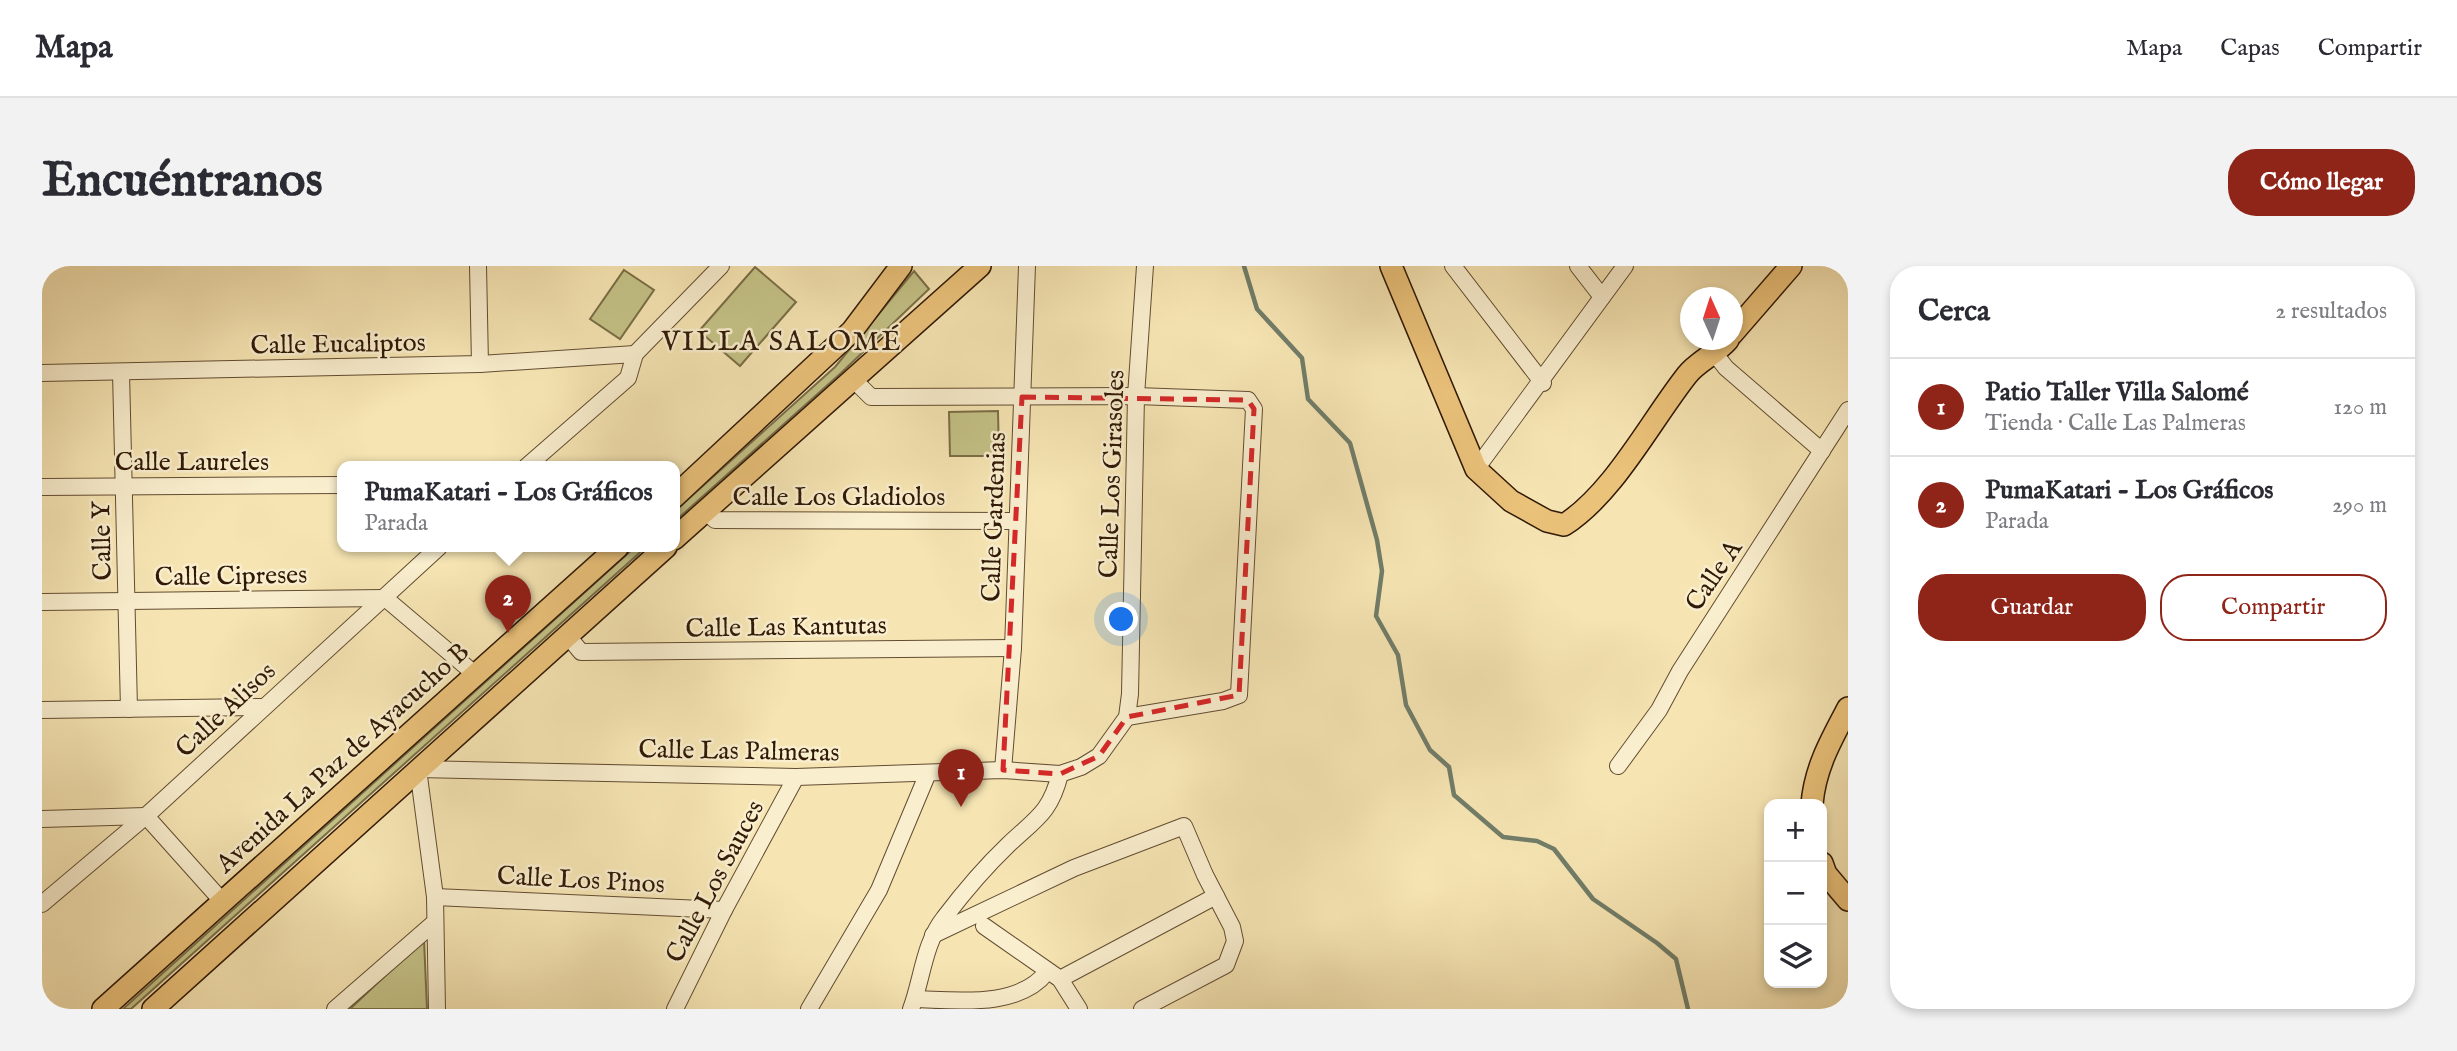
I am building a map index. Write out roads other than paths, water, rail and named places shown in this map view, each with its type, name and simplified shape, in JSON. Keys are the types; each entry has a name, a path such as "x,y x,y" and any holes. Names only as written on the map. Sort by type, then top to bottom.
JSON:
{"main road":[{"path":"680,491 852,331 901,266"},
{"path":"680,535 980,266"},
{"path":"1391,266 1476,469 1511,501 1547,521 1564,525 1582,514 1609,482 1689,371 1717,350"},
{"path":"1743,321 1791,266"},
{"name":"Avenida La Paz de Ayacucho B","path":"103,1009 612,552"},
{"path":"153,1009 660,552"},
{"path":"1812,799 1813,784 1823,755 1848,708"},
{"path":"1827,875 1848,900"}],"street":[{"path":"478,266 480,364"},
{"path":"533,461 628,378 635,354 721,266"},
{"name":"Calle Gardenias","path":"1003,770 1013,648 1027,266"},
{"name":"Calle Los Girasoles","path":"1127,718 1130,694 1136,396 1145,266"},
{"path":"1453,266 1543,383"},
{"path":"1578,266 1602,297"},
{"path":"1476,469 1543,383 1625,266"},
{"path":"1722,350 1726,368 1822,450"},
{"name":"Calle Eucaliptos","path":"42,373 480,364 635,354"},
{"name":"Calle Y","path":"121,372 129,709"},
{"path":"853,379 871,397 1136,396 1248,400 1254,409 1239,695 1223,701 1127,718 1099,756 1081,767 1060,774 1052,801 1043,816 1007,846 942,920 933,935 913,1004 982,1000 1009,995 1216,896"},
{"name":"Calle A","path":"1618,765 1659,710 1680,671 1848,410"},
{"name":"Calle Laureles","path":"42,487 337,485"},
{"name":"Calle Los Gladiolos","path":"706,511 715,520 1017,521"},
{"name":"Calle Alisos","path":"42,904 146,816 261,707 434,552"},
{"path":"385,598 476,675"},
{"name":"Calle Cipreses","path":"42,602 385,598"},
{"name":"Calle Las Kantutas","path":"567,635 581,652 1013,648"},
{"path":"42,710 261,707"},
{"path":"418,769 435,897 437,1009"},
{"name":"Calle Las Palmeras","path":"418,769 796,777 1003,770 1060,774"},
{"path":"808,1009 879,890 928,774"},
{"name":"Calle Los Sauces","path":"675,1009 724,910 796,777"},
{"path":"42,818 146,816 222,901"},
{"path":"933,935 1074,868 1184,826 1232,927 1235,941 1226,965 1142,1009"},
{"name":"Calle Los Pinos","path":"435,897 724,910"},
{"path":"335,1009 435,922"},
{"path":"984,926 1053,975 1079,1009"}],"waterway":[{"path":"1244,266 1257,309 1302,358 1308,399 1350,443 1377,540 1382,571 1376,616 1398,655 1406,705 1430,750 1449,767 1454,795 1503,837 1537,841 1554,849 1593,899 1676,959 1688,1009"}],"place":[{"name":"PumaKatari - Los Gráficos","path":"508,633"},
{"name":"Patio Taller Villa Salomé","path":"961,807"}],"district":[{"name":"VILLA SALOMÉ","path":"782,340"}]}
